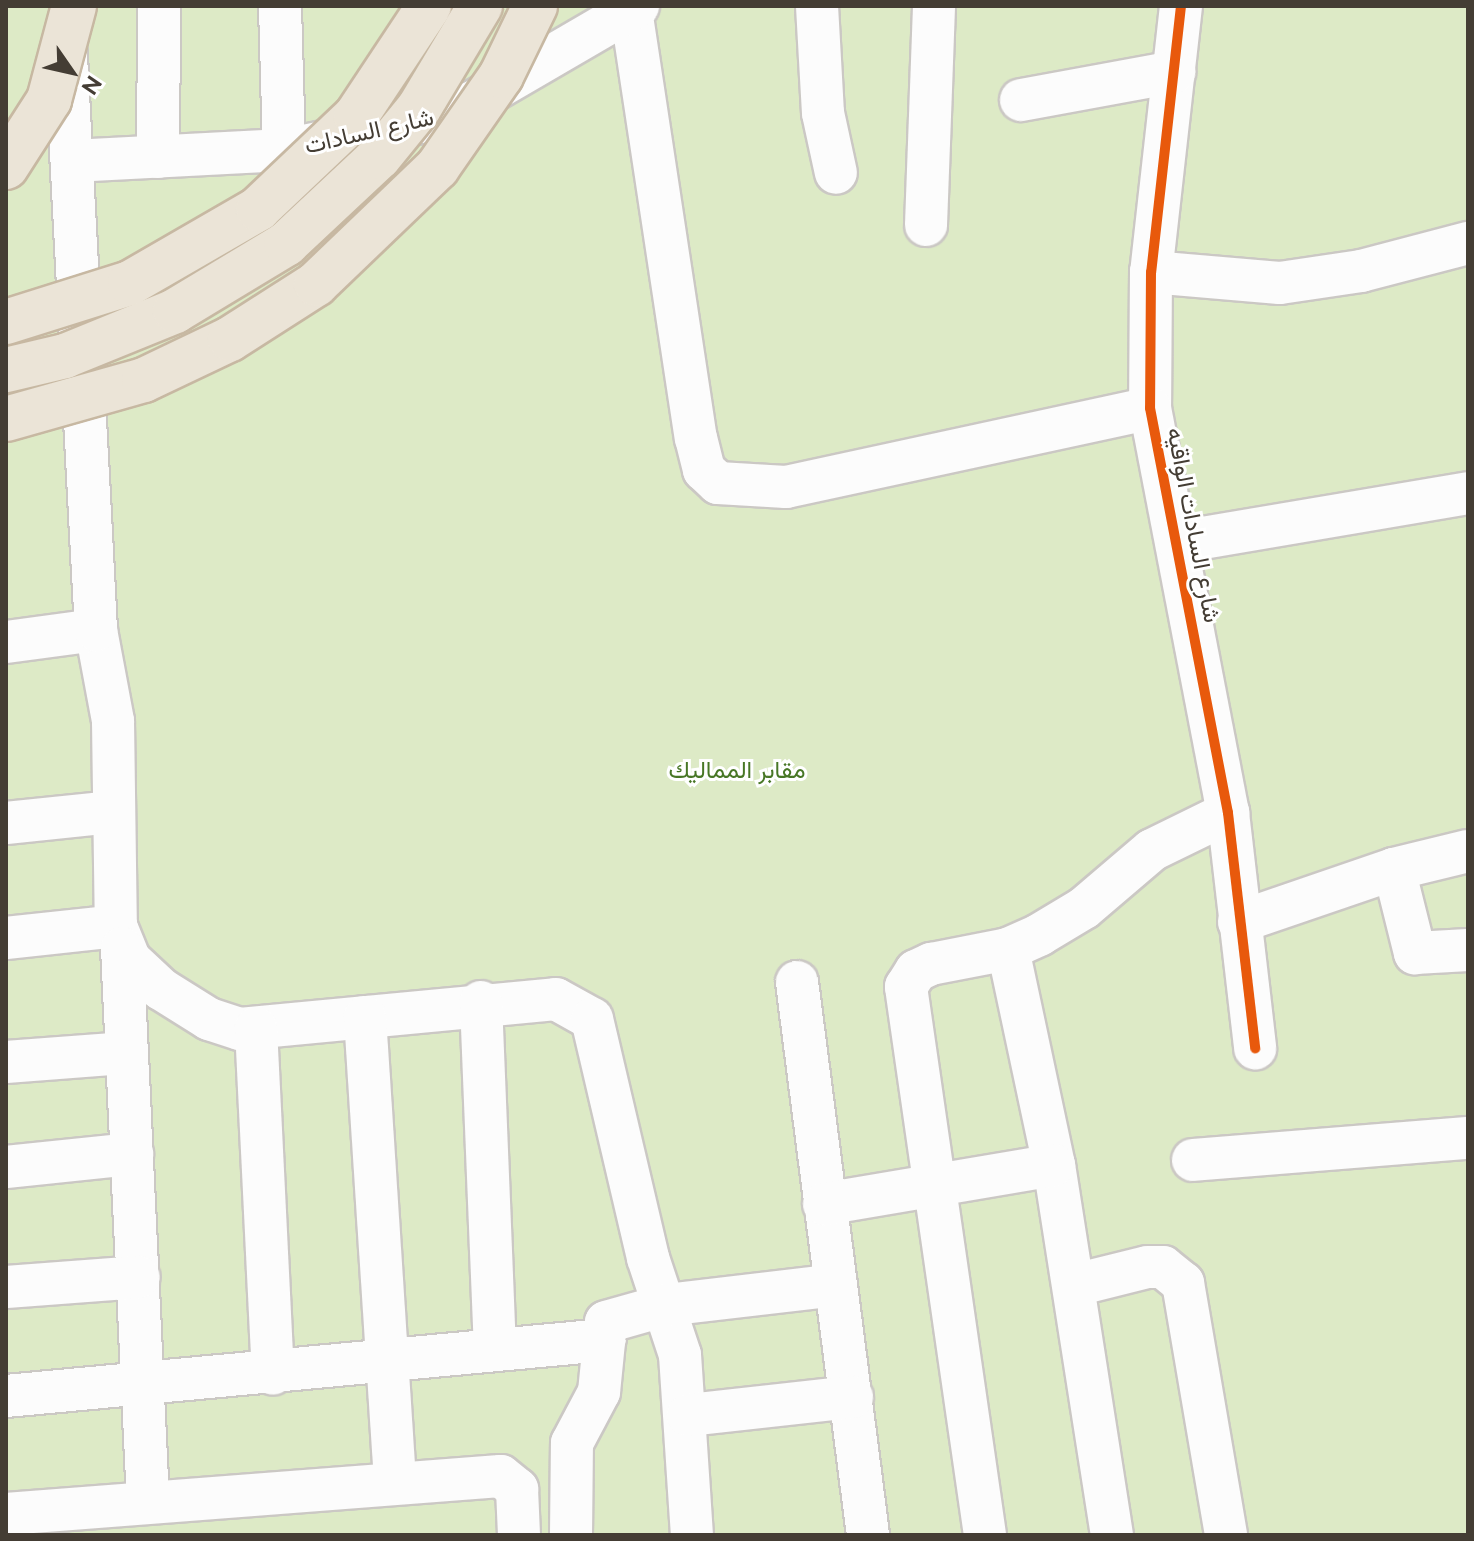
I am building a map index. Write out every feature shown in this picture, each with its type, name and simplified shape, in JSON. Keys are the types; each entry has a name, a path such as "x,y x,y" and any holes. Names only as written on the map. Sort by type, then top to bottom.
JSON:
{"highway":[{"path":"6,167 55,86 74,6"},
{"path":"6,322 130,283 258,209 356,116 429,6"},
{"path":"6,370 65,356 175,311 286,244 379,157 419,108 480,6"},
{"path":"6,419 144,380 230,339 316,284 437,168 501,76 535,6"}],"street":[{"path":"64,6 96,630 113,721 113,812 139,1277 148,1502"},
{"path":"158,157 159,6"},
{"path":"280,6 284,150"},
{"path":"817,6 823,113 836,173"},
{"path":"926,225 934,6"},
{"name":"شارع السادات الواقيه","path":"1181,6 1151,272 1150,408 1179,542 1228,813 1255,1048"},
{"path":"635,8 696,438 704,470 718,483 786,487 1150,408"},
{"name":"شارع السادات","path":"72,161 284,150 351,140 473,102 635,8"},
{"path":"1021,100 1174,72"},
{"path":"1151,272 1280,283 1361,271 1468,243"},
{"path":"1179,542 1468,493"},
{"path":"6,642 96,630"},
{"path":"6,823 113,812"},
{"path":"985,1535 906,987 916,971 931,964 1008,949 1084,908 1152,850 1228,813"},
{"path":"1239,922 1394,869 1468,851"},
{"path":"1394,869 1415,953 1468,950"},
{"path":"6,938 119,937"},
{"path":"119,937 161,989 209,1019 256,1028 481,1002 556,999 592,1019 648,1258 666,1305 688,1415 692,1535"},
{"path":"1008,949 1054,1165 1112,1535"},
{"path":"797,982 868,1535"},
{"path":"481,1002 495,1350"},
{"path":"365,1017 395,1482"},
{"path":"256,1028 273,1374"},
{"path":"6,1062 127,1053"},
{"path":"1193,1160 1468,1138"},
{"path":"6,1167 132,1154"},
{"path":"824,1204 1054,1165"},
{"path":"1075,1285 1148,1267 1163,1267 1183,1283 1226,1535"},
{"path":"6,1287 139,1277"},
{"path":"571,1535 572,1443 599,1392 604,1340 612,1318 666,1305 836,1285"},
{"path":"6,1396 273,1374 604,1340"},
{"path":"688,1415 852,1397"},
{"path":"6,1514 501,1476 517,1489 519,1535"}],"green space":[{"name":"مقابر المماليك","path":"6,6 1468,6 1468,1535 6,1535"}],"cycle path":[{"path":"1181,6 1151,272 1150,408 1228,813 1255,1048"}]}
